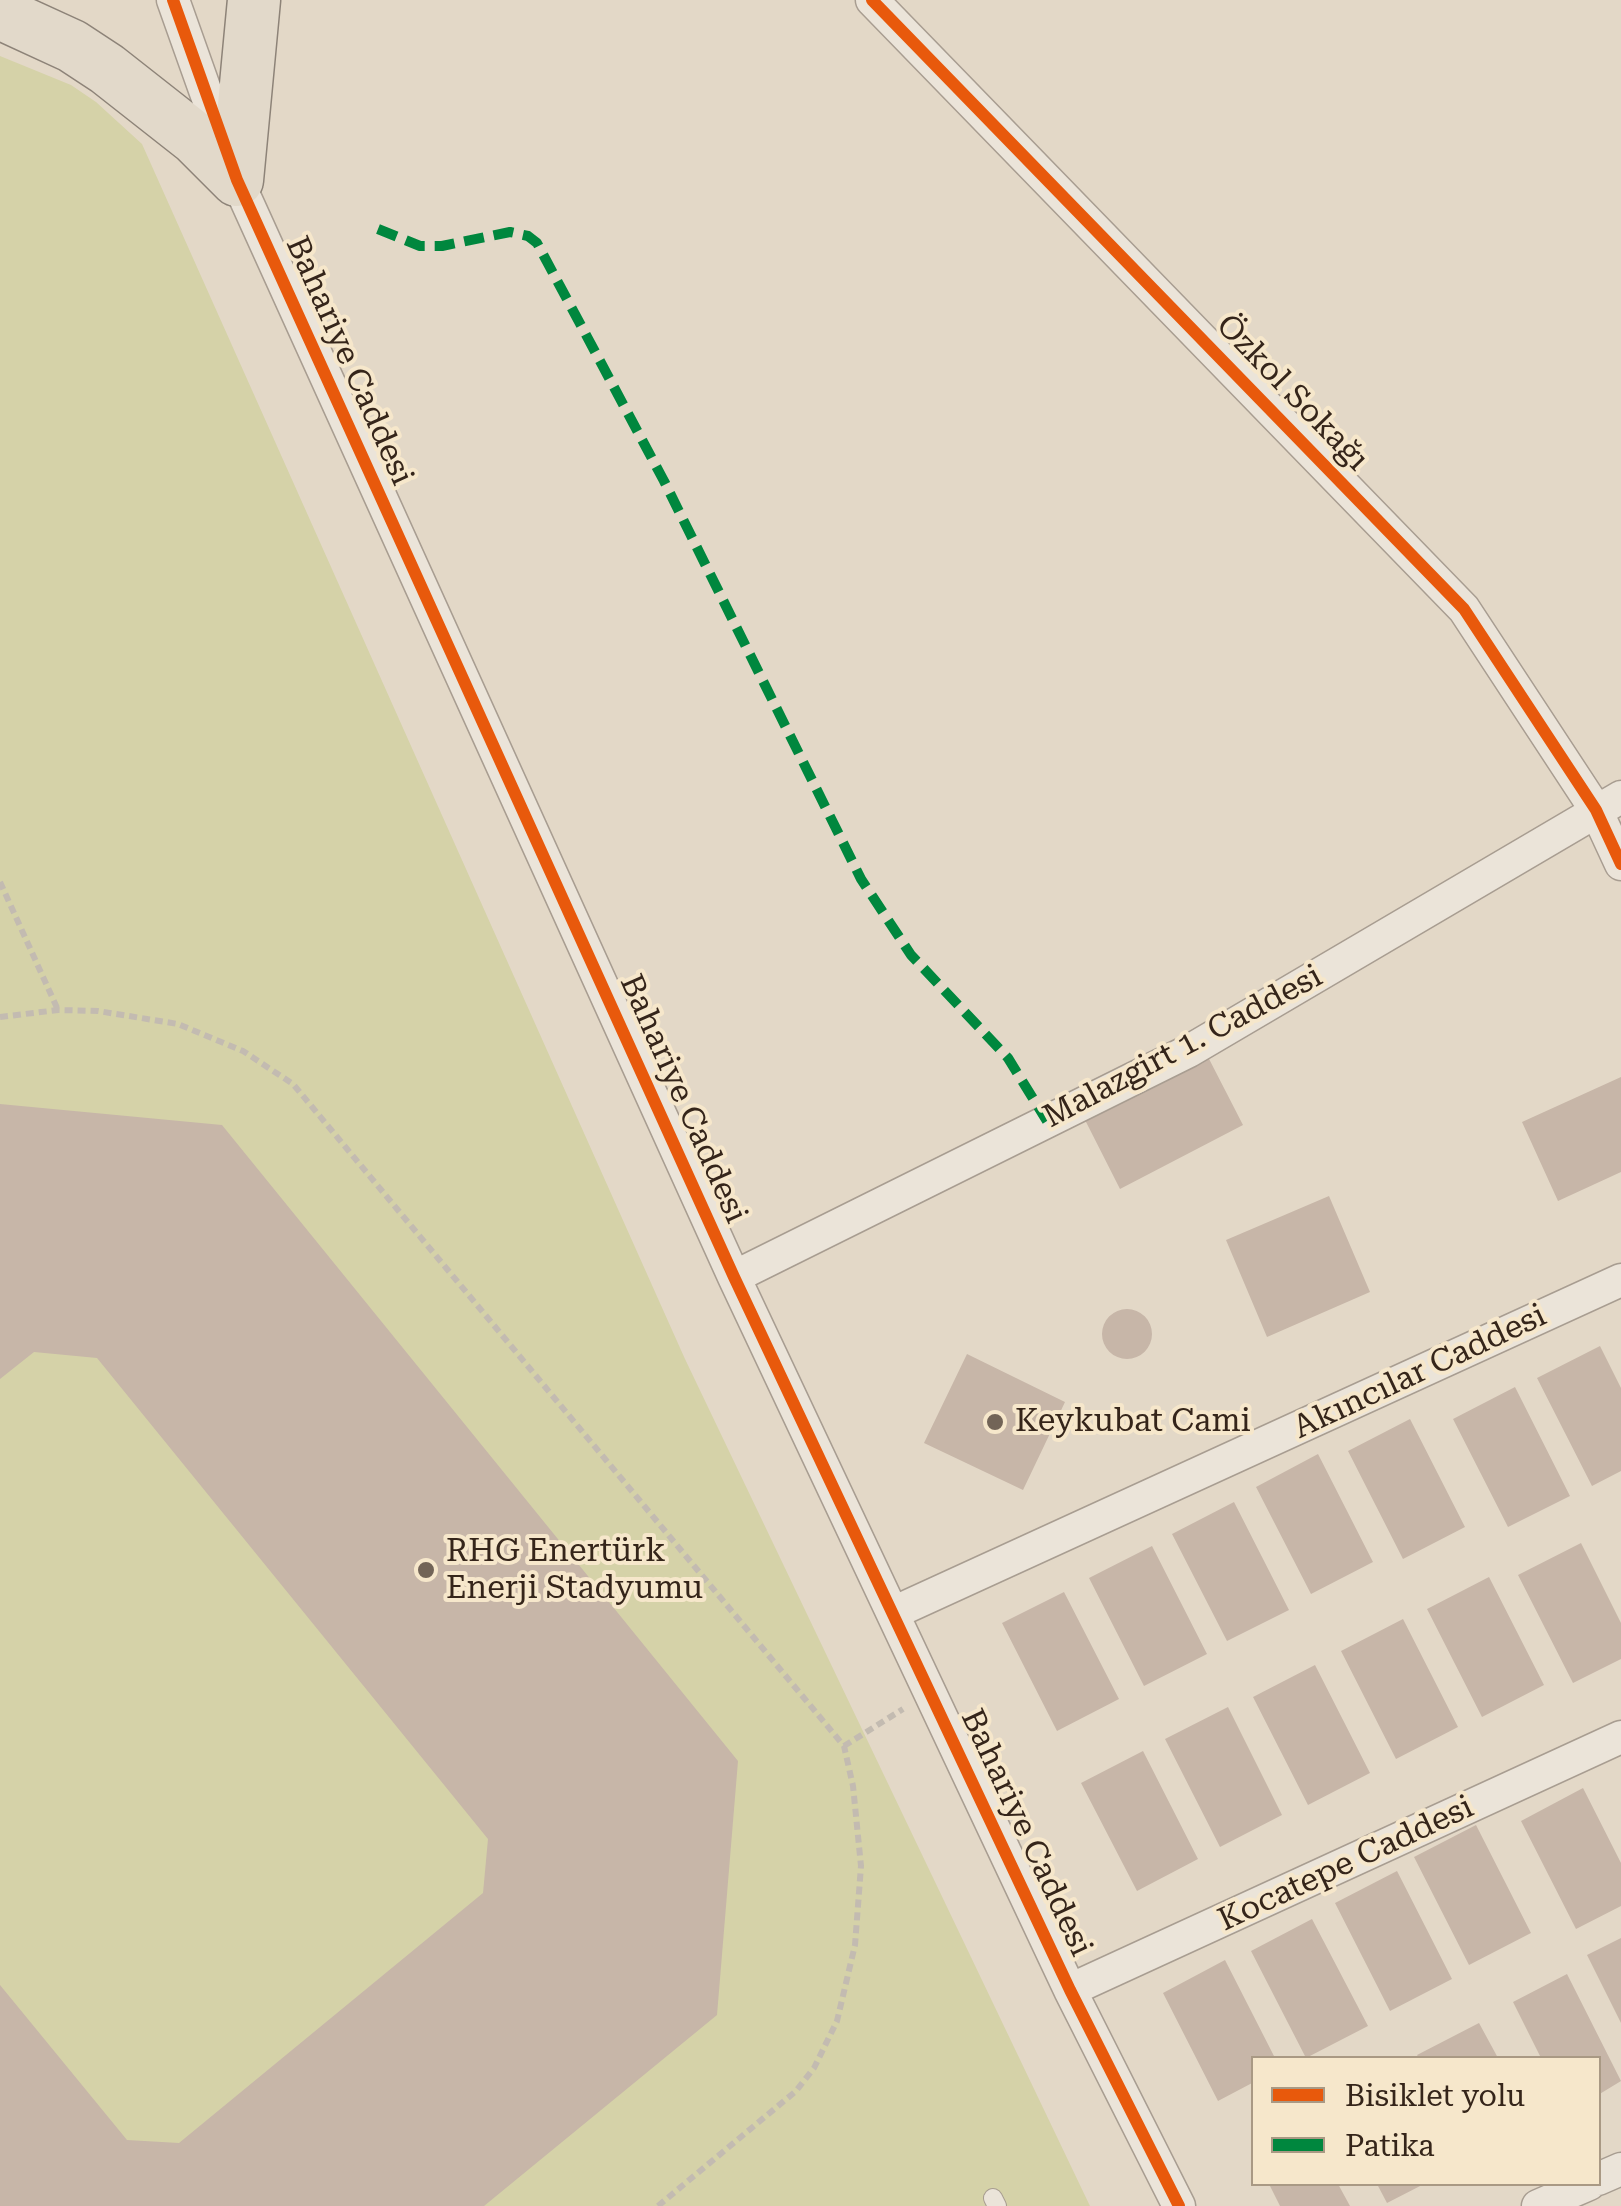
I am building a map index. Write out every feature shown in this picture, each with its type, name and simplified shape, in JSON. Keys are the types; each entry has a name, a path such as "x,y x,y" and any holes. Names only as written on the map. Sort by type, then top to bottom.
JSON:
{"main road":[{"path":"237,180 254,0"},
{"path":"0,13 72,46 107,69 196,139 237,180"}],"street":[{"name":"Bahariye Caddesi","path":"173,0 237,180 734,1277 1070,1990 1178,2206"},
{"name":"Özkol Sokağı","path":"872,0 1464,608 1608,804 1621,864"},
{"name":"Malazgirt 1. Caddesi","path":"734,1277 1188,1051 1608,804"},
{"name":"Akıncılar Caddesi","path":"893,1613 1621,1280"},
{"name":"Kocatepe Caddesi","path":"1070,1990 1621,1737"},
{"path":"1538,2206 1584,2186"}],"path":[{"path":"0,882 58,1010"},
{"path":"0,1017 58,1010 125,1014 178,1024 244,1051 294,1084 844,1746 853,1786 861,1866 855,1945 837,2021 814,2068 796,2091 658,2206"},
{"path":"844,1746 930,1692"}],"shaded area":[{"path":"0,56 71,85 142,144 685,1359 1090,2206 0,2206"}],"building":[{"path":"1207,1055 1243,1125 1120,1189 1084,1118"},
{"path":"1621,1077 1621,1172 1558,1201 1522,1122"},
{"name":"RHG Enertürk Enerji Stadyumu","path":"0,1104 222,1125 738,1761 717,2015 484,2206 0,2206 0,1985 127,2140 179,2143 483,1893 488,1839 97,1358 34,1352 0,1379"},
{"path":"1329,1196 1370,1292 1267,1337 1226,1240"},
{"path":"1127,1309 1144,1317 1152,1334 1144,1351 1127,1359 1110,1351 1102,1334 1110,1317"},
{"path":"1600,1346 1621,1388 1621,1471 1592,1486 1537,1378"},
{"name":"Keykubat Cami","path":"967,1354 1065,1402 1023,1490 924,1443"},
{"path":"1515,1387 1570,1496 1508,1527 1453,1419"},
{"path":"1410,1419 1465,1527 1403,1559 1348,1451"},
{"path":"1318,1454 1373,1562 1311,1594 1256,1487"},
{"path":"1234,1502 1289,1610 1227,1641 1172,1534"},
{"path":"1581,1543 1621,1623 1621,1659 1573,1683 1518,1575"},
{"path":"1152,1546 1207,1654 1144,1686 1089,1578"},
{"path":"1489,1577 1544,1685 1482,1717 1427,1609"},
{"path":"1064,1592 1119,1699 1057,1731 1002,1623"},
{"path":"1403,1619 1458,1727 1396,1759 1341,1651"},
{"path":"1315,1665 1370,1773 1308,1805 1253,1697"},
{"path":"1228,1707 1282,1815 1220,1847 1165,1739"},
{"path":"1143,1751 1198,1859 1137,1891 1081,1783"},
{"path":"1583,1788 1621,1863 1621,1906 1576,1929 1521,1821"},
{"path":"1476,1825 1531,1933 1469,1965 1414,1857"},
{"path":"1397,1871 1452,1979 1390,2011 1335,1903"},
{"path":"1312,1919 1368,2026 1305,2056 1251,1951"},
{"path":"1621,1938 1621,2023 1587,1955"},
{"path":"1225,1960 1274,2056 1251,2056 1251,2084 1218,2101 1163,1993"},
{"path":"1567,1974 1621,2081 1601,2093 1601,2056 1540,2056 1513,2002"},
{"path":"1479,2023 1497,2056 1418,2056"},
{"path":"1270,2186 1339,2186 1350,2206 1280,2206"},
{"path":"1378,2186 1420,2186 1387,2203"}],"marked path":[{"path":"378,229 420,246 442,246 510,232 528,236 537,243 664,481 861,879 911,955 1008,1058 1047,1121"}],"cycle path":[{"path":"173,0 237,180 734,1277 1070,1990 1179,2206"},
{"path":"872,0 1464,609 1596,810 1621,864"}],"place":[{"name":"Keykubat Cami","path":"995,1422"},
{"name":"RHG Enertürk Enerji Stadyumu","path":"426,1570"}]}
